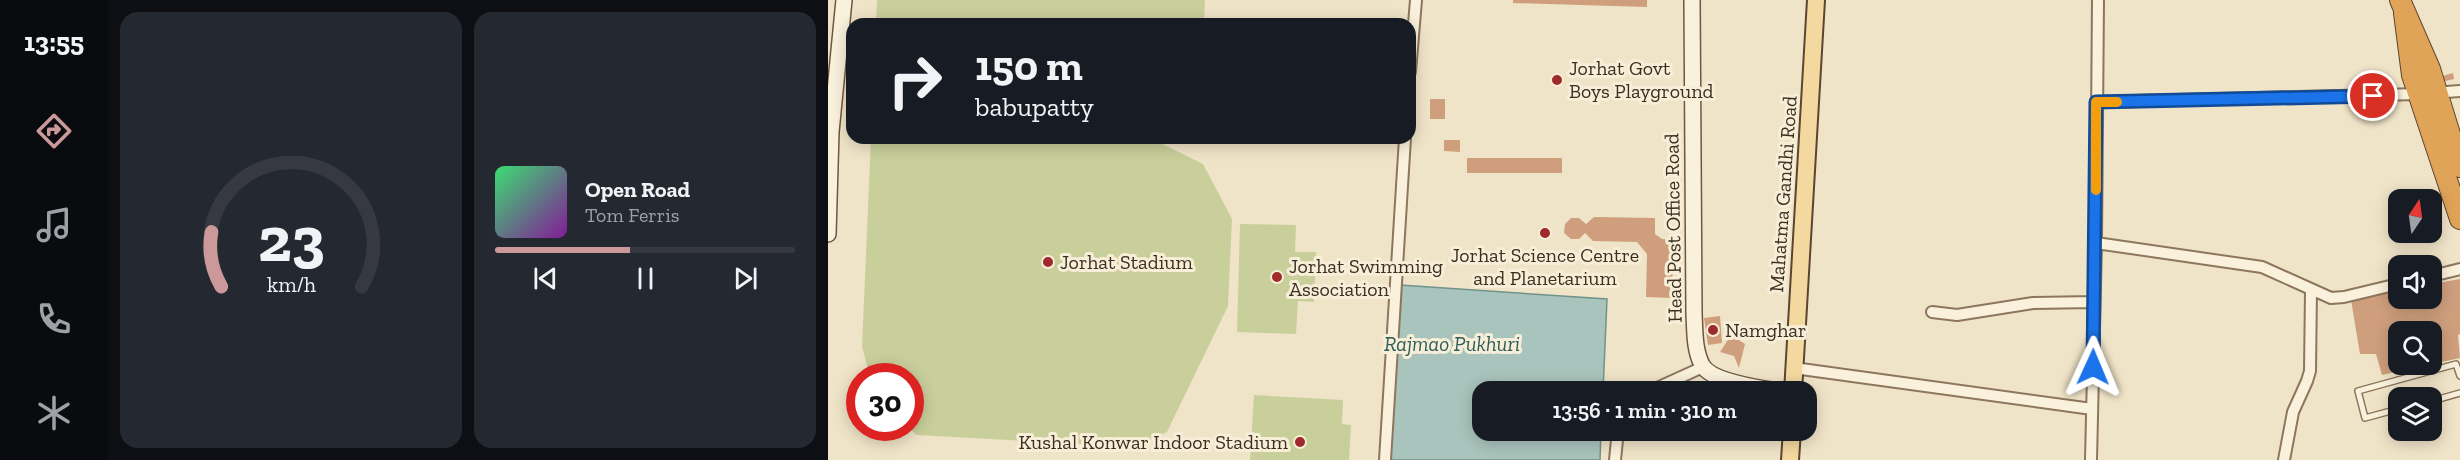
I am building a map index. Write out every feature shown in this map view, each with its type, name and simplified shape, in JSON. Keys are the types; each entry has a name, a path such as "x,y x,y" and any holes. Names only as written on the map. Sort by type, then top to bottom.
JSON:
{"highway":[{"path":"2402,7 2430,69 2428,94 2460,219"},
{"path":"2428,94 2460,166"}],"main road":[{"name":"Mahatma Gandhi Road","path":"1793,381 1816,0"},
{"path":"1790,460 1791,441"}],"street":[{"path":"828,234 831,132 844,0"},
{"path":"1414,18 1416,0"},
{"name":"Head Post Office Road","path":"1692,0 1694,314 1697,353 1703,367"},
{"path":"2091,460 2098,0"},
{"path":"2096,102 2428,94 2460,91"},
{"path":"1385,460 1406,144"},
{"path":"2096,243 2262,267 2289,277 2327,297 2335,298 2388,286"},
{"path":"2442,274 2460,269"},
{"path":"2284,460 2295,403 2310,371 2311,290"},
{"path":"1932,312 1957,315 2033,303 2094,302"},
{"path":"1672,381 1703,367 1729,381"},
{"path":"1794,368 2092,410"},
{"path":"1615,460 1617,441"}],"lane":[{"path":"2388,412 2365,418 2358,391 2456,364 2460,376"},
{"path":"2442,398 2460,393"}],"green space":[{"path":"877,0 1205,0 1204,18 876,18"},
{"name":"Jorhat Stadium","path":"871,144 1162,144 1203,164 1232,219 1228,306 1167,432 1136,447 924,435 924,363 866,363 862,347"},
{"name":"Jorhat Swimming Association","path":"1240,224 1296,225 1295,252 1316,252 1314,302 1298,301 1296,334 1237,332"},
{"name":"Kushal Konwar Indoor Stadium","path":"1254,395 1343,400 1342,424 1351,425 1349,460 1250,460"}],"water":[{"name":"Rajmao Pukhuri","path":"1400,285 1607,299 1603,381 1472,381 1472,441 1601,441 1600,460 1388,460"}],"building":[{"path":"1513,0 1647,0 1647,7 1513,3"},
{"path":"2453,73 2454,79 2441,82 2439,77"},
{"path":"1430,99 1445,99 1445,119 1430,119"},
{"path":"1444,140 1460,140 1460,152 1444,151"},
{"path":"1467,158 1562,158 1562,173 1467,173"},
{"path":"1594,217 1655,218 1655,234 1662,239 1673,240 1672,298 1646,297 1647,254 1637,242 1593,241 1585,233 1579,239 1571,239 1564,233 1565,224 1571,218 1579,218 1586,224"},
{"path":"2460,279 2460,334 2458,335 2460,358 2442,362 2442,321 2388,321 2388,374 2382,375 2376,354 2360,354 2351,300 2388,293 2388,309 2442,309 2442,282"},
{"name":"Namghar","path":"1720,316 1722,343 1708,345 1704,318"},
{"path":"1731,335 1745,344 1739,368 1734,356 1720,352"}],"slow traffic":[{"path":"2096,190 2096,102 2117,102"}],"place":[{"name":"Jorhat Govt Boys Playground","path":"1557,80"},
{"name":"Jorhat Science Centre and Planetarium","path":"1545,233"},
{"name":"Jorhat Stadium","path":"1048,262"},
{"name":"Jorhat Swimming Association","path":"1277,277"},
{"name":"Namghar","path":"1713,330"},
{"name":"Kushal Konwar Indoor Stadium","path":"1300,442"}],"route":[{"path":"2093,367 2096,102 2373,96"}]}
